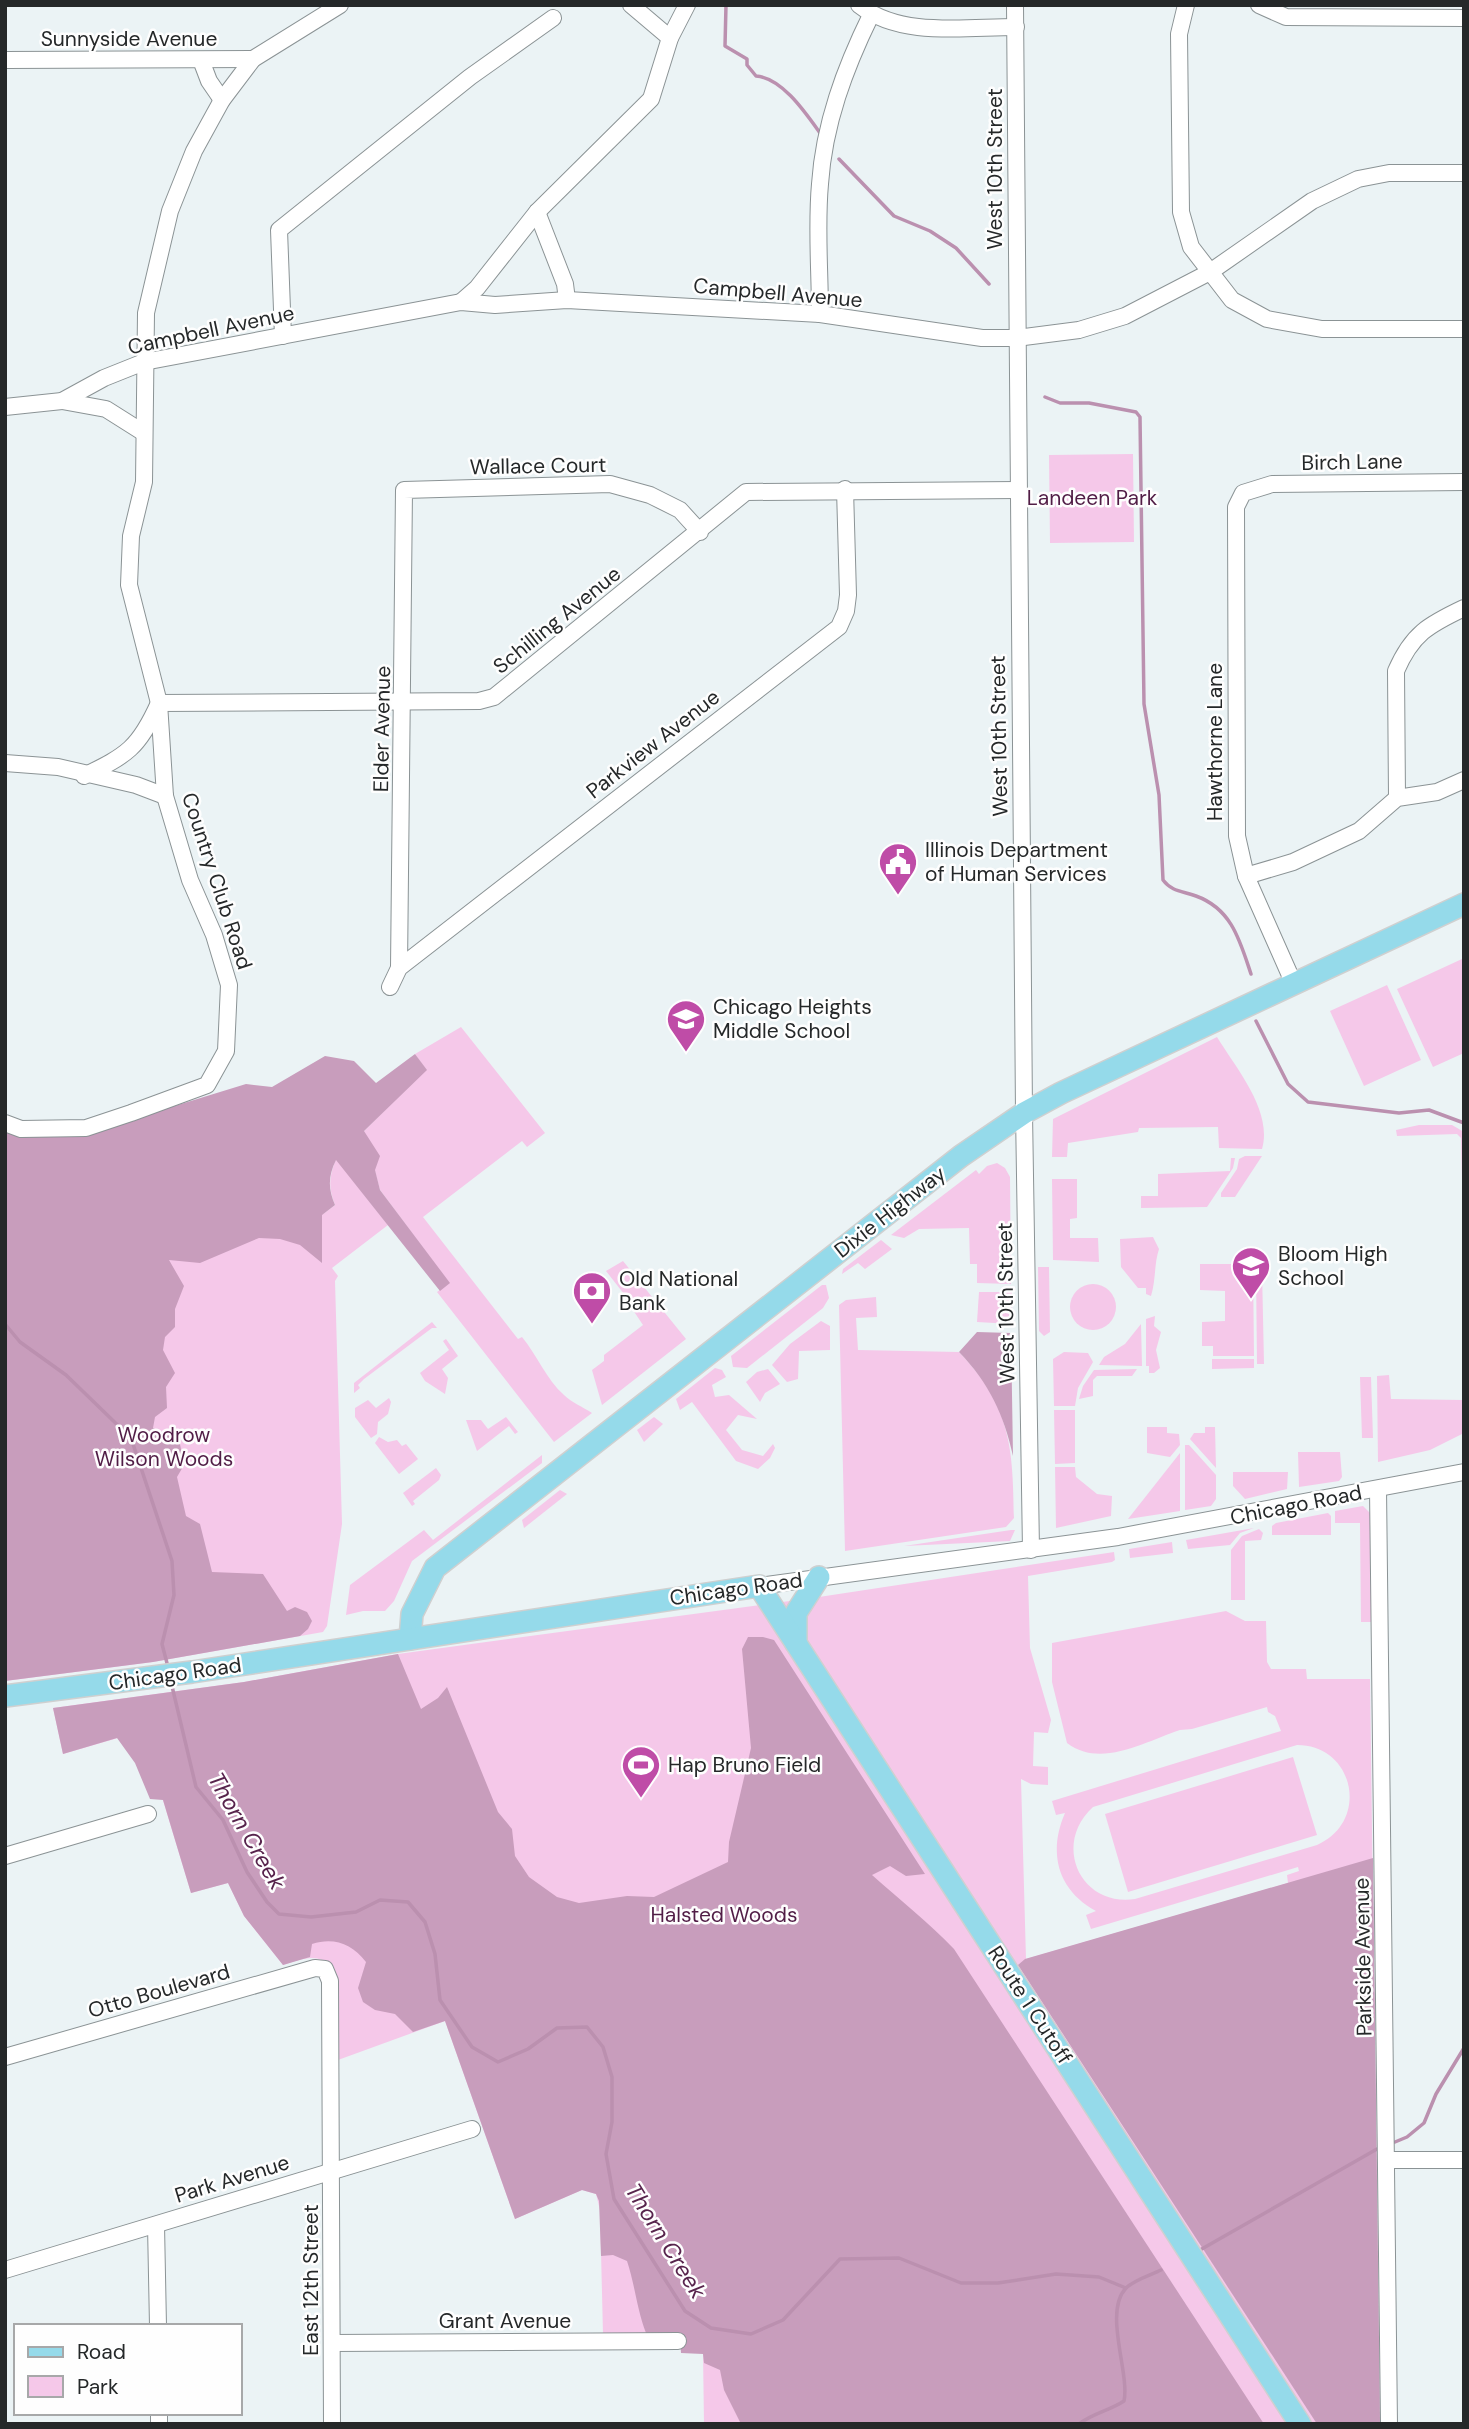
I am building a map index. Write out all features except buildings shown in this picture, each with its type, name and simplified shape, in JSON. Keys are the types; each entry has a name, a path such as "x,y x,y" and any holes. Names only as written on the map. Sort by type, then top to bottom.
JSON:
{"main road":[{"name":"Dixie Highway","path":"410,1639 412,1614 435,1568 961,1156 1024,1112 1293,982 1464,904"},
{"path":"796,1643 796,1613 819,1577"},
{"name":"Chicago Road","path":"5,1696 192,1672 759,1586"},
{"name":"Route 1 Cutoff","path":"759,1586 1300,2424"}],"street":[{"name":"Country Club Road","path":"5,1123 21,1129 86,1128 207,1084 226,1051 229,985 214,935 190,880 165,796 159,704 129,585 131,536 144,482 146,313 170,211 194,151 222,100 253,59 340,5"},
{"path":"631,5 670,38"},
{"path":"461,302 477,288 537,212 651,99 670,38 687,5"},
{"name":"West 10th Street","path":"1015,5 1024,1112 1031,1550"},
{"path":"1186,5 1179,34 1181,212 1191,247 1232,300 1267,319 1322,329 1464,329"},
{"path":"1259,5 1286,17 1464,18"},
{"path":"820,314 820,184 830,121 865,10 927,28 1016,27"},
{"path":"283,336 279,230 470,77 553,18"},
{"name":"Sunnyside Avenue","path":"5,61 253,59"},
{"path":"201,60 209,81 222,100"},
{"name":"Campbell Avenue","path":"62,401 104,378 144,362 461,302 495,305 567,300 820,314 982,338 1016,338 1079,330 1125,316 1210,272 1312,201 1358,179 1389,173 1464,173"},
{"path":"537,212 565,285 567,300"},
{"name":"Campbell Avenue","path":"5,407 62,401 106,409 144,433"},
{"name":"Birch Lane","path":"1243,493 1272,484 1464,482"},
{"name":"Wallace Court","path":"404,490 610,484 650,495 680,510 700,532"},
{"name":"Schilling Avenue","path":"159,704 479,701 494,697 746,492 845,489 1018,490"},
{"name":"Parkview Avenue","path":"390,987 399,968 839,627 846,611 848,595 845,489"},
{"name":"Elder Avenue","path":"399,968 404,700 404,490"},
{"name":"Hawthorne Lane","path":"1243,493 1235,516 1237,836 1246,876 1293,982"},
{"path":"1396,798 1396,671 1408,646 1425,628 1464,608"},
{"path":"84,776 129,751 145,734 159,704"},
{"path":"5,764 34,763 84,776 136,785 165,796"},
{"path":"1246,876 1293,862 1359,831 1396,798 1437,792 1464,780"},
{"name":"Chicago Road","path":"759,1586 1031,1550 1177,1527 1464,1472"},
{"name":"Parkside Avenue","path":"1378,1489 1389,2424"},
{"path":"5,1856 148,1814"},
{"name":"Otto Boulevard","path":"5,2057 315,1968 325,1969"},
{"name":"East 12th Street","path":"325,1969 330,1981 332,2424"},
{"name":"Park Avenue","path":"5,2270 472,2129"},
{"path":"1386,2160 1464,2160"},
{"path":"156,2225 158,2324"},
{"name":"Grant Avenue","path":"332,2343 678,2341"}],"green space":[{"name":"Landeen Park","path":"1133,454 1134,542 1050,543 1049,455"},
{"path":"1462,959 1464,1053 1433,1067 1397,989"},
{"path":"1387,985 1421,1060 1364,1086 1330,1011"},
{"path":"461,1027 545,1133 527,1147 522,1141 423,1217 518,1339 522,1337 558,1389 592,1413 554,1442 437,1292 449,1283 380,1190 364,1131 426,1070 415,1054"},
{"path":"1217,1037 1258,1105 1264,1135 1262,1149 1219,1148 1218,1127 1139,1128 1138,1132 1068,1143 1067,1157 1052,1157 1053,1119"},
{"name":"Woodrow Wilson Woods","path":"415,1054 427,1070 364,1131 380,1156 375,1170 380,1190 450,1283 440,1291 336,1160 330,1182 335,1205 322,1215 322,1263 300,1245 280,1239 259,1238 200,1263 169,1260 184,1286 175,1309 175,1327 165,1337 163,1350 175,1373 166,1387 167,1408 155,1417 153,1428 179,1439 184,1465 177,1477 186,1516 200,1524 212,1572 263,1574 287,1611 295,1607 307,1612 312,1621 308,1629 300,1636 153,1662 5,1681 5,1129 103,1128 246,1084 272,1087 325,1056 354,1061 376,1083"},
{"path":"1419,1125 1452,1125 1464,1132 1464,1259 1461,1138 1457,1134 1397,1136 1396,1130"},
{"name":"Woodrow Wilson Woods","path":"17,1132 323,1214 335,1205 330,1182 336,1159 388,1225 332,1268 338,1276 335,1281 342,1524 327,1626 323,1632 153,1662 5,1681"},
{"path":"1245,1156 1262,1156 1235,1197 1221,1197 1237,1169 1239,1159"},
{"path":"1231,1158 1235,1158 1233,1168 1207,1207 1141,1208 1141,1196 1158,1196 1158,1174 1230,1171"},
{"path":"997,1163 1005,1168 1010,1177 1011,1284 977,1283 977,1264 970,1264 969,1228 919,1229 904,1238 891,1235 976,1170 979,1174 987,1166"},
{"path":"1052,1179 1077,1179 1077,1218 1070,1219 1070,1238 1098,1238 1099,1262 1053,1260"},
{"path":"1153,1237 1159,1249 1151,1296 1146,1294 1146,1288 1138,1288 1121,1267 1120,1239"},
{"path":"881,1240 892,1249 865,1269 858,1263 842,1274 843,1269"},
{"path":"623,1261 686,1339 602,1405 592,1370 604,1361 604,1355 643,1325 633,1310 635,1308 606,1271"},
{"path":"1200,1264 1253,1264 1254,1356 1213,1356 1213,1346 1202,1346 1202,1322 1225,1321 1225,1291 1200,1290"},
{"path":"1038,1267 1049,1267 1050,1332 1044,1336 1039,1331"},
{"path":"1256,1270 1262,1270 1264,1364 1257,1364"},
{"path":"1093,1284 1109,1291 1116,1307 1109,1323 1093,1330 1077,1323 1070,1307 1077,1291"},
{"path":"822,1285 826,1285 829,1298 823,1308 747,1368 733,1367 731,1356"},
{"path":"979,1292 1012,1292 1012,1324 977,1322"},
{"path":"876,1297 877,1317 856,1318 858,1350 959,1352 989,1391 1006,1429 1010,1449 1014,1518 1006,1527 845,1551 839,1305 846,1300"},
{"path":"1155,1316 1154,1326 1161,1332 1156,1350 1160,1368 1149,1373 1149,1366 1146,1366 1146,1319"},
{"path":"821,1321 830,1326 830,1350 799,1351 798,1379 787,1382 772,1365 790,1344"},
{"path":"432,1322 437,1328 432,1328 364,1379 354,1393 354,1383"},
{"path":"1141,1324 1142,1366 1099,1365 1104,1357 1125,1344"},
{"path":"977,1332 1011,1333 1013,1456 994,1400 959,1352"},
{"path":"446,1339 458,1356 442,1369 448,1378 445,1394 425,1381 420,1373 449,1350 443,1341"},
{"path":"1064,1352 1088,1353 1093,1362 1078,1388 1075,1406 1054,1406 1053,1359"},
{"path":"1212,1359 1254,1359 1254,1368 1212,1369"},
{"path":"715,1368 722,1370 726,1377 712,1385 715,1397 729,1395 757,1419 738,1415 726,1430 742,1450 763,1456 773,1444 775,1448 770,1458 758,1469 736,1461 692,1402 680,1410 676,1399"},
{"path":"768,1369 780,1384 765,1393 760,1402 746,1382 757,1372"},
{"path":"1137,1369 1132,1376 1097,1376 1093,1380 1093,1396 1079,1399 1083,1386 1094,1370"},
{"path":"1389,1375 1391,1399 1464,1400 1464,1433 1430,1450 1378,1462 1377,1376"},
{"path":"1360,1377 1371,1377 1373,1438 1362,1438"},
{"path":"389,1398 391,1402 388,1414 378,1422 377,1434 371,1438 355,1417 355,1408 368,1400 376,1408"},
{"path":"1054,1410 1075,1410 1075,1463 1055,1464"},
{"path":"506,1417 518,1432 515,1434 509,1426 477,1451 466,1420 481,1420 488,1429"},
{"path":"654,1417 663,1424 644,1442 637,1430"},
{"path":"1147,1427 1167,1427 1167,1433 1179,1434 1180,1445 1170,1457 1147,1453"},
{"path":"1205,1427 1215,1427 1216,1468 1190,1439 1194,1433 1205,1433"},
{"path":"379,1437 388,1442 397,1440 402,1446 406,1444 418,1459 399,1474 375,1443"},
{"path":"1185,1445 1189,1445 1216,1475 1216,1499 1211,1506 1185,1510"},
{"path":"1298,1452 1340,1452 1342,1477 1339,1481 1299,1487"},
{"path":"1180,1453 1180,1511 1128,1519"},
{"path":"542,1455 542,1463 412,1561 394,1601 385,1611 363,1611 346,1615 350,1585 424,1530 433,1540"},
{"path":"1055,1467 1075,1467 1076,1477 1097,1494 1112,1496 1111,1516 1056,1528"},
{"path":"436,1468 441,1475 439,1480 413,1501 415,1504 412,1506 403,1493"},
{"path":"1233,1472 1288,1472 1287,1489 1245,1499 1233,1486"},
{"path":"560,1490 567,1494 524,1528 522,1520"},
{"path":"1363,1506 1371,1514 1371,1622 1361,1622 1360,1523 1335,1523 1335,1511"},
{"path":"1328,1513 1331,1516 1331,1535 1272,1535 1272,1526 1276,1523"},
{"path":"1254,1528 1240,1533 1230,1545 1188,1549 1186,1540"},
{"path":"1259,1529 1263,1533 1261,1540 1245,1541 1245,1600 1231,1600 1231,1550 1242,1536"},
{"path":"1011,1530 1015,1530 1010,1541 904,1546"},
{"path":"1172,1542 1173,1553 1130,1558 1129,1549"},
{"name":"Halsted Woods","path":"1114,1552 1115,1560 1112,1562 1028,1576 1030,1648 1051,1720 1048,1733 1034,1732 1033,1766 1048,1767 1048,1785 1031,1784 1021,1779 1026,1959 1288,1883 1287,1875 1299,1871 1298,1867 1091,1929 1086,1915 1096,1911 1072,1892 1060,1869 1057,1842 1065,1813 1056,1815 1052,1801 1281,1731 1275,1716 1268,1712 1267,1707 1192,1729 1180,1730 1124,1750 1094,1753 1080,1750 1067,1743 1052,1682 1052,1643 1226,1611 1245,1621 1266,1621 1267,1662 1271,1669 1306,1669 1307,1679 1370,1679 1380,2424 704,2424 703,2353 681,2353 680,2333 603,2334 600,2210 596,2194 582,2190 515,2219 445,2021 338,2060 333,1970 316,1958 283,1965 244,1916 228,1883 191,1893 142,1731 63,1754 53,1708 244,1682 398,1654 819,1597","holes":["1297,1745 1317,1748 1332,1757 1343,1771 1349,1786 1349,1803 1344,1820 1334,1834 1317,1845 1135,1899 1116,1899 1099,1893 1087,1883 1078,1870 1074,1854 1075,1838 1081,1822 1093,1807"]},
{"path":"748,1637 774,1640 925,1874 906,1876 890,1866 872,1875 954,1949 1264,2424 741,2424 724,2390 720,2370 704,2363 703,2354 681,2353 680,2333 646,2333 627,2261 613,2255 601,2256 599,2201 596,2194 582,2190 515,2219 445,2021 413,2032 395,2014 375,2010 363,2002 358,1988 366,1962 355,1951 342,1944 328,1941 312,1944 310,1957 283,1965 244,1916 228,1883 191,1893 163,1800 150,1799 135,1763 117,1738 63,1754 53,1708 244,1682 398,1654 421,1709 438,1698 447,1687 498,1812 512,1829 515,1856 529,1877 557,1897 579,1903 627,1896 654,1897 728,1862 729,1842 751,1748 742,1649"},
{"path":"1293,1757 1317,1835 1128,1892 1105,1814"},
{"path":"1373,1858 1380,2424 1317,2424 1018,1965 1025,1959"}],"waterway":[{"path":"726,5 725,46 747,59 747,65 756,76 766,78 784,89 820,133"},
{"path":"839,159 894,216 930,231 956,248 989,284"},
{"path":"1045,397 1060,403 1089,403 1136,412 1140,417 1144,704 1159,795 1163,880 1174,889 1196,896 1218,909 1233,928 1251,974"},
{"path":"1256,1021 1288,1084 1308,1102 1399,1113 1429,1110 1464,1123"},
{"name":"Thorn Creek","path":"5,1324 20,1342 66,1375 131,1438 172,1561 174,1595 162,1644 168,1667"},
{"name":"Thorn Creek","path":"171,1682 196,1787 223,1820 247,1872 267,1902 279,1914 311,1917 356,1912 380,1900 408,1902 425,1922 435,1954 440,2000 472,2047 498,2062 528,2049 557,2028 587,2027 603,2047 612,2077 612,2122 606,2154 614,2199 685,2311 711,2328 751,2334 783,2320 840,2259 899,2258 961,2283 998,2283 1056,2274 1099,2277 1126,2288"},
{"path":"1395,2142 1407,2137 1424,2123 1436,2094 1464,2048"},
{"path":"1200,2250 1377,2149"},
{"path":"1079,2424 1124,2401 1124,2375 1117,2327 1120,2299 1129,2285 1161,2270"}],"place":[{"name":"Illinois Department of Human Services","path":"898,896"},
{"name":"Chicago Heights Middle School","path":"686,1053"},
{"name":"Bloom High School","path":"1251,1300"},
{"name":"Old National Bank","path":"592,1325"},
{"name":"Hap Bruno Field","path":"641,1799"}]}
